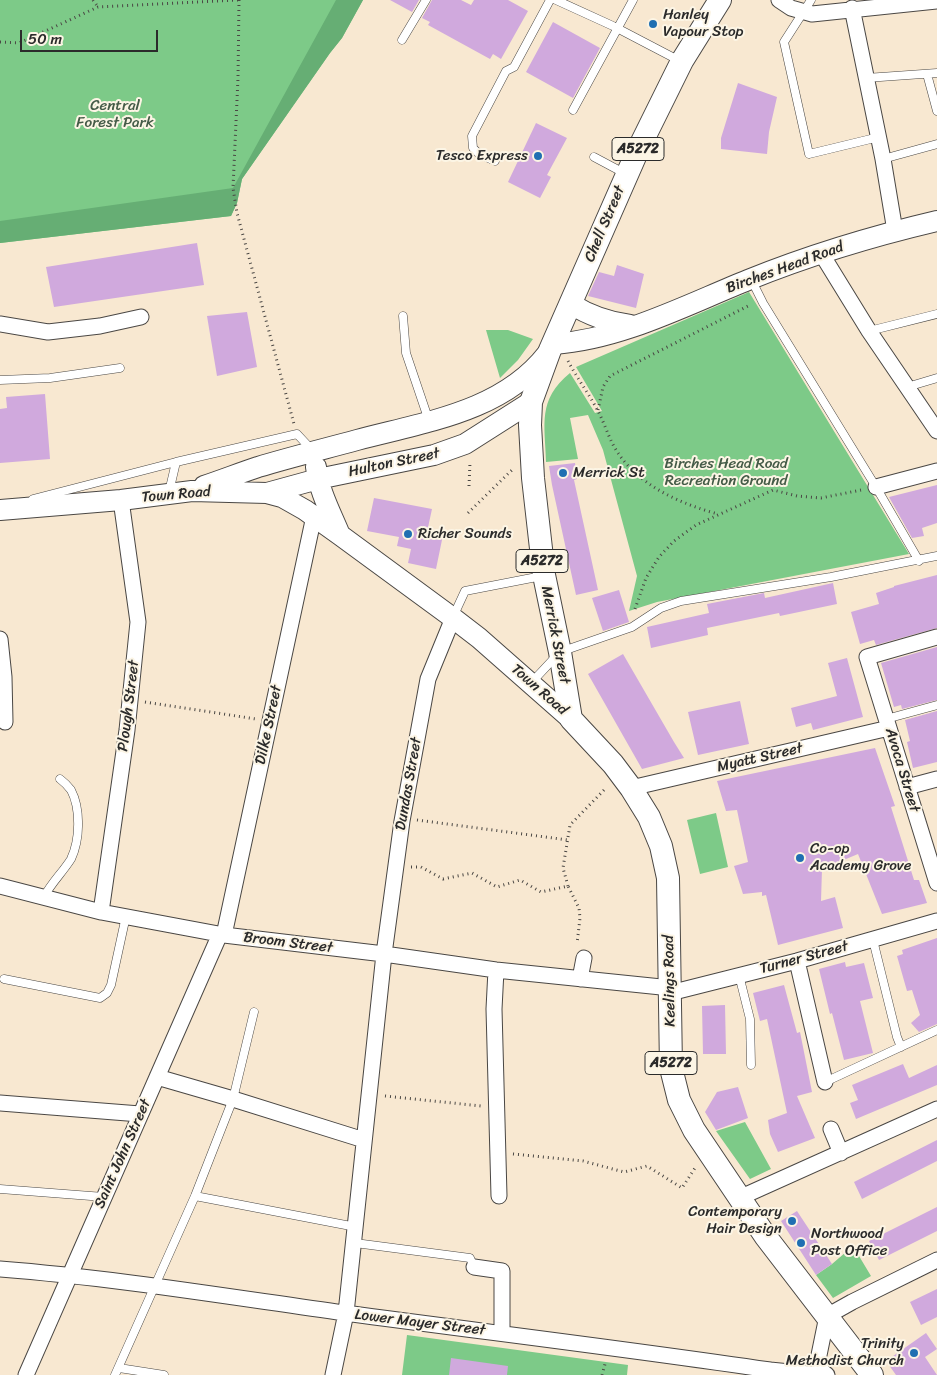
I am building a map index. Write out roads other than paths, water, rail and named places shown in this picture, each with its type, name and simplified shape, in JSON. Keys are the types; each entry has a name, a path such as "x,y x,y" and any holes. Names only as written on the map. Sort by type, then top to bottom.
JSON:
{"main road":[{"name":"Chell Street","path":"522,408 559,355 571,304 626,174 682,61 720,0"},
{"name":"Birches Head Road","path":"559,355 587,339 636,326 750,279 821,253 895,231 937,221"},
{"path":"571,304 600,320 636,326"},
{"name":"Hulton Street","path":"192,491 257,467 429,421 478,405 519,383 540,363 559,355"},
{"name":"Hulton Street","path":"478,405 498,408 522,408"},
{"name":"Hulton Street","path":"267,493 318,479 426,457 450,450 465,444 522,408"},
{"name":"Merrick Street","path":"522,408 531,429 533,478 544,575 571,718"},
{"path":"314,452 318,479 340,535"},
{"name":"Town Road","path":"0,509 121,500 192,491 267,493 282,497 314,516 453,618 571,718"},
{"name":"Keelings Road","path":"571,718 626,781 649,817 661,846 668,878 671,1068 679,1100 694,1130 766,1236 872,1375"}],"street":[{"path":"779,0 791,8 807,6 812,14 852,8 937,1"},
{"path":"852,8 883,159 895,231"},
{"path":"821,253 869,331 937,431"},
{"path":"0,324 48,332 100,326 141,317"},
{"path":"876,487 937,471"},
{"name":"Plough Street","path":"101,912 130,700 138,622 121,500"},
{"name":"Dilke Street","path":"222,934 314,516"},
{"name":"Dundas Street","path":"333,1375 346,1313 384,954 402,818 428,679 453,618"},
{"name":"Avoca Street","path":"937,637 867,657 907,787 933,854 937,883"},
{"path":"0,639 5,722"},
{"name":"Myatt Street","path":"626,781 887,724"},
{"path":"907,787 937,779"},
{"name":"Broom Street","path":"0,886 101,912 222,934 496,970 670,990"},
{"name":"Turner Street","path":"670,990 797,961 937,922"},
{"name":"Saint John Street","path":"26,1375 140,1114 222,934"},
{"path":"580,979 584,958"},
{"path":"797,961 825,1082"},
{"path":"496,970 494,1009 499,1196"},
{"path":"157,1077 364,1140"},
{"path":"0,1103 140,1114"},
{"path":"740,1198 937,1109"},
{"path":"831,1129 841,1153"},
{"path":"827,1375 822,1371 818,1360 827,1316 937,1260"},
{"path":"474,1267 502,1270 502,1333"},
{"name":"Lower Mayer Street","path":"0,1269 70,1275 502,1333 772,1372 819,1375"}],"lane":[{"path":"402,40 426,0"},
{"path":"495,161 479,154 473,148 472,136 506,71 514,67 550,0"},
{"path":"556,0 618,28 682,61"},
{"path":"573,110 633,0"},
{"path":"807,6 784,42 809,154 878,137"},
{"path":"866,78 937,73"},
{"path":"927,74 937,111"},
{"path":"883,159 937,144"},
{"path":"594,157 626,174"},
{"path":"750,279 919,561"},
{"path":"869,331 937,314"},
{"path":"403,316 406,354 429,421"},
{"path":"0,380 50,378 120,368"},
{"path":"907,387 937,378"},
{"path":"0,509 176,462 297,434 314,452"},
{"path":"169,494 176,462"},
{"path":"531,683 560,652 632,627 661,608 681,601 831,577 937,556"},
{"path":"453,618 465,591 544,575"},
{"path":"887,724 937,705"},
{"path":"44,897 50,884 70,859 76,842 78,817 74,799 70,788 60,779"},
{"path":"4,979 100,998 107,994 111,985 126,916"},
{"path":"873,940 897,1037 902,1047"},
{"path":"739,975 750,1019 751,1065"},
{"path":"164,1375 117,1372 195,1196 233,1099 254,1012"},
{"path":"825,1082 937,1030"},
{"path":"0,1189 104,1196"},
{"path":"195,1196 355,1240 470,1258 474,1267"}],"place":[{"name":"Hanley Vapour Stop","path":"653,24"},
{"name":"Tesco Express","path":"538,156"},
{"name":"Merrick St","path":"563,473"},
{"name":"Richer Sounds","path":"408,534"},
{"name":"Co-op Academy Grove","path":"800,858"},
{"name":"Contemporary Hair Design","path":"792,1221"},
{"name":"Northwood Post Office","path":"801,1243"},
{"name":"Trinity Methodist Church","path":"914,1353"}],"park label":[{"name":"Central Forest Park","path":"115,114"},
{"name":"Birches Head Road Recreation Ground","path":"726,472"}]}
